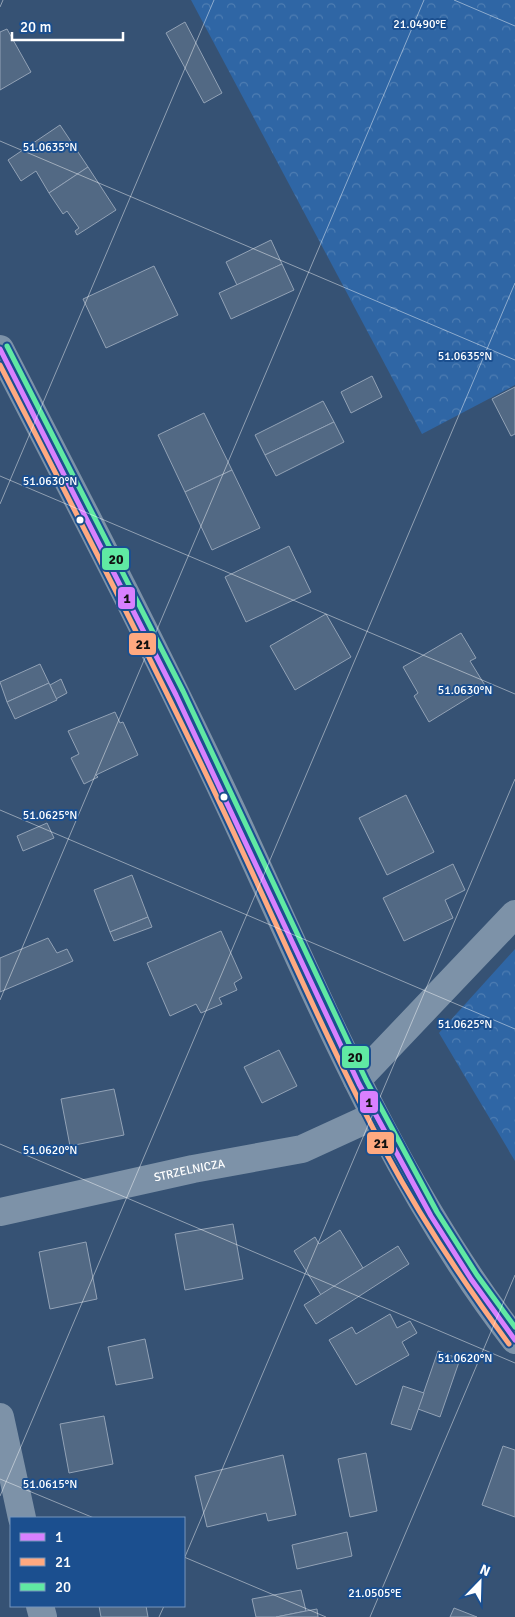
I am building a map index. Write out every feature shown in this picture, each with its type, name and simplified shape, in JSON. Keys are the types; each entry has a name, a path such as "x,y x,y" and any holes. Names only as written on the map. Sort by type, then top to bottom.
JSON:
{"street":[{"path":"0,349 85,512 225,797 374,1116 437,1225 511,1325"},
{"path":"357,1080 515,914"},
{"name":"STRZELNICZA","path":"0,1212 193,1169 302,1149 374,1116"},
{"path":"0,1417 22,1517"}],"green space":[{"path":"191,0 515,0 515,385 422,434"},
{"path":"515,949 515,1161 439,1033"}],"building":[{"path":"185,22 222,93 204,103 166,33"},
{"path":"7,29 31,72 0,90 0,32"},
{"path":"60,125 88,167 49,193 36,171 21,181 8,160"},
{"path":"88,167 116,210 77,235 75,231 79,228 67,211 63,214 49,193"},
{"path":"271,240 282,264 237,285 226,262"},
{"path":"282,264 294,290 231,319 219,293"},
{"path":"154,266 178,315 106,348 83,299"},
{"path":"372,376 382,397 351,413 341,392"},
{"path":"515,387 515,434 511,436 492,399"},
{"path":"323,401 334,422 265,455 255,435"},
{"path":"204,413 232,470 185,492 158,435"},
{"path":"334,422 344,442 276,476 265,455"},
{"path":"232,470 260,528 212,550 185,492"},
{"path":"289,546 311,592 246,622 225,577"},
{"path":"326,614 351,657 295,690 270,646"},
{"path":"461,633 476,658 470,661 486,687 429,722 414,696 418,693 403,667"},
{"path":"40,664 49,683 7,702 0,682"},
{"path":"61,679 67,693 56,699 50,685"},
{"path":"49,683 57,700 15,719 7,702"},
{"path":"115,712 120,723 123,722 138,755 96,775 98,777 84,784 71,758 79,754 68,731"},
{"path":"406,795 434,852 387,875 359,818"},
{"path":"47,823 54,838 23,851 17,836"},
{"path":"453,864 465,890 445,900 453,918 404,941 383,898"},
{"path":"132,875 148,917 110,932 94,890"},
{"path":"148,917 152,927 114,941 110,932"},
{"path":"221,931 242,978 234,983 237,990 219,998 222,1004 201,1013 196,1004 170,1016 147,963"},
{"path":"48,938 57,953 67,949 73,961 0,992 0,958"},
{"path":"279,1050 297,1086 262,1103 244,1067"},
{"path":"114,1089 124,1135 70,1146 61,1099"},
{"path":"233,1224 243,1279 185,1290 175,1234"},
{"path":"340,1230 363,1268 321,1295 294,1251 315,1237 319,1244"},
{"path":"86,1242 97,1299 50,1309 39,1252"},
{"path":"398,1246 409,1264 316,1324 304,1305"},
{"path":"390,1314 397,1328 410,1321 417,1333 402,1342 409,1355 356,1385 329,1340 352,1327 356,1334"},
{"path":"145,1339 153,1378 116,1385 108,1347"},
{"path":"438,1351 460,1359 440,1417 418,1409"},
{"path":"403,1386 424,1393 411,1430 391,1424"},
{"path":"104,1416 113,1464 69,1473 60,1424"},
{"path":"503,1446 515,1450 515,1517 482,1505"},
{"path":"366,1453 377,1511 350,1517 338,1459"},
{"path":"283,1455 296,1515 268,1521 266,1513 207,1527 195,1476"},
{"path":"347,1532 352,1556 297,1569 292,1545"},
{"path":"301,1590 306,1611 276,1617 256,1617 252,1599"},
{"path":"99,1607 146,1607 148,1617 101,1617"},
{"path":"454,1608 477,1617 450,1617"},
{"path":"317,1609 318,1617 276,1617 306,1611"}],"transit line":[{"name":"20","path":"7,346 183,691 366,1080 437,1212 477,1275 515,1327"},
{"name":"1","path":"0,349 176,695 359,1084 431,1216 471,1279 515,1340"},
{"name":"21","path":"0,365 170,699 364,1111 414,1203 444,1251 509,1344"}]}
